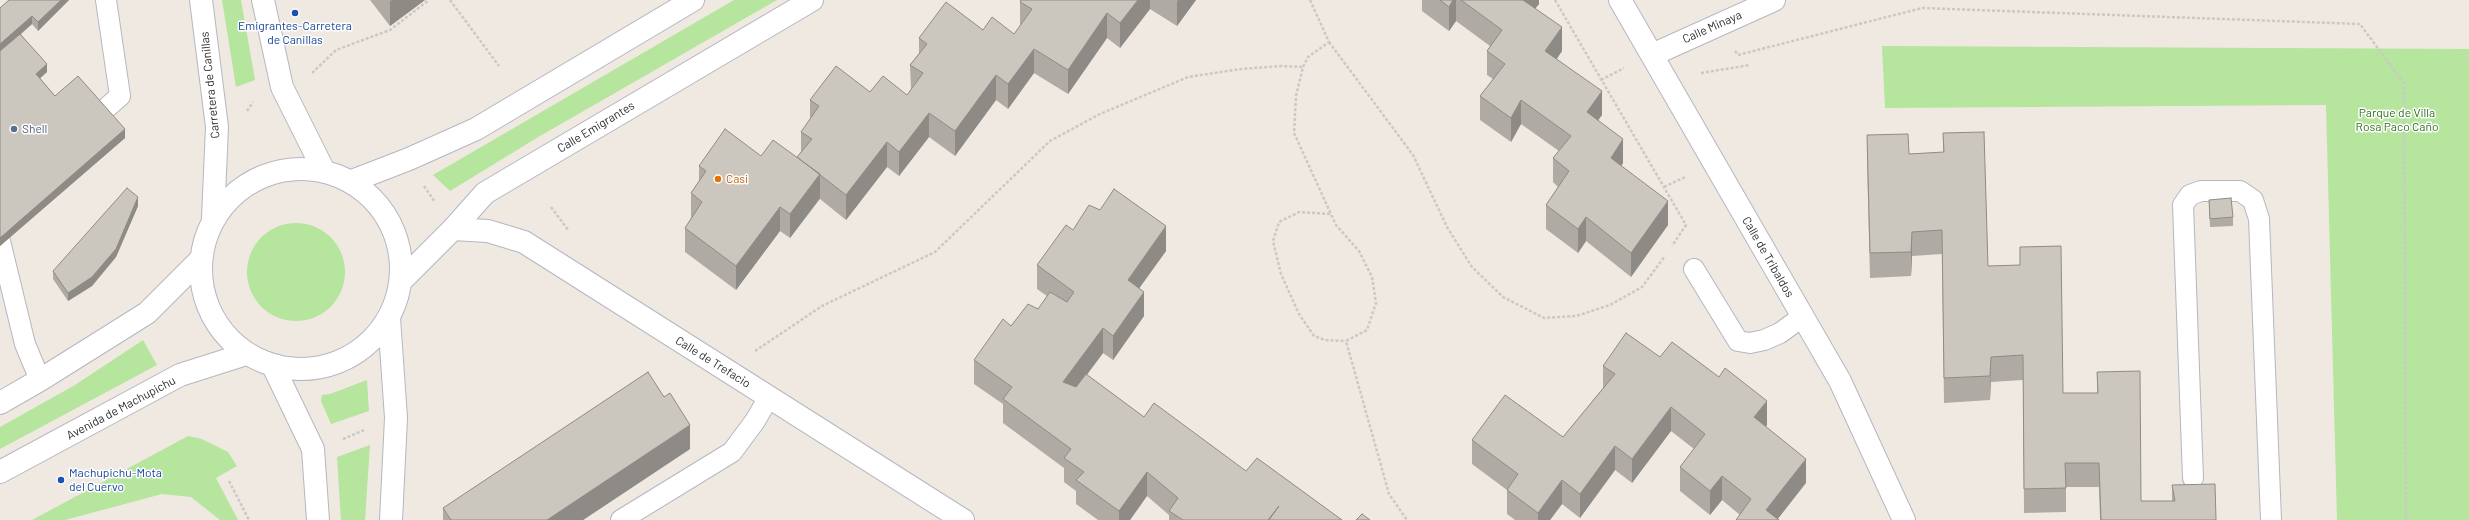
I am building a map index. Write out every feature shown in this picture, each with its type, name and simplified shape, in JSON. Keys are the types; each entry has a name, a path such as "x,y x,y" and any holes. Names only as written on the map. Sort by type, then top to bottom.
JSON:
{"street":[{"name":"Carretera de Canillas","path":"201,0 217,127 213,218 201,259"},
{"path":"263,0 282,87 323,169"},
{"path":"352,181 409,159 476,129 693,0"},
{"name":"Calle Emigrantes","path":"401,281 454,228 484,193 812,0"},
{"name":"Calle de Tribaldos","path":"1620,0 1840,381 1904,520"},
{"name":"Calle Minaya","path":"1652,55 1774,0"},
{"path":"213,218 253,179 290,168 323,169 352,181 379,204 399,242 401,281 389,318 396,418 391,520"},
{"name":"Calle de Trefacio","path":"454,228 488,231 524,242 768,397 953,518"},
{"path":"201,259 204,299 220,330 246,354 273,366 317,368 353,357 389,318"},
{"path":"0,403 40,380 147,313 201,259"},
{"name":"Avenida de Machupichu","path":"0,472 180,376 246,354"},
{"path":"273,366 314,450 318,520"}],"lane":[{"path":"72,138 120,96 106,0"},
{"path":"2193,478 2183,205 2190,195 2201,191 2240,191 2253,200 2259,219 2271,520"},
{"path":"0,241 25,344 40,380"},
{"path":"1694,269 1738,341 1750,343 1764,340 1780,333 1802,317"},
{"path":"621,520 732,452 755,421 768,397"}],"path":[{"path":"309,76 336,50 390,30 429,0"},
{"path":"450,0 498,66"},
{"path":"1310,0 1329,42 1413,155 1447,227 1472,268 1503,296 1544,318 1576,316 1610,305 1642,287 1686,224 1554,0"},
{"path":"1734,49 1738,55 1922,8 2360,24 2404,84 2406,520"},
{"path":"1329,42 1308,57 1303,67 1296,96 1294,133 1330,214 1336,225 1359,251 1372,277 1376,303 1367,330 1346,341 1325,340 1314,336 1299,314 1281,274 1273,241 1279,222 1299,212 1330,214"},
{"path":"1601,80 1628,65"},
{"path":"1701,73 1750,65"},
{"path":"750,355 822,306 935,252 1050,141 1100,114 1188,77 1241,69 1303,67"},
{"path":"1664,187 1692,174"},
{"path":"420,179 436,205"},
{"path":"1346,341 1389,494 1407,520"},
{"path":"337,441 366,429"},
{"path":"229,481 249,520"}],"green space":[{"path":"222,0 241,0 255,80 236,87"},
{"path":"734,0 777,0 540,136 450,191 433,175"},
{"name":"Parque de Villa Rosa Paco Caño","path":"1882,46 2469,49 2469,520 2337,520 2326,105 1885,108"},
{"path":"296,223 315,227 330,238 341,253 345,272 341,291 330,306 315,317 296,321 277,317 262,306 251,291 247,272 251,253 262,238 277,227"},
{"path":"143,340 157,365 0,449 0,427 75,385"},
{"path":"367,380 369,411 331,424 321,401 322,395 330,394"},
{"path":"188,436 202,439 228,452 237,466 216,478 238,520 220,520 191,497 162,494 65,520 32,520"},
{"path":"370,445 365,520 341,520 337,457"}],"building":[{"path":"9,0 61,0 38,22 32,16 0,44 0,8"},
{"path":"1021,0 1138,0 1120,23 1107,13 1068,70 1034,49 1008,84 996,75 955,131 929,113 899,152 887,142 846,195 797,157 812,139 801,132 819,106 810,100 836,66 870,92 883,76 907,95 923,73 910,65 927,44 919,38 946,2 983,30 992,17 1014,34 1032,9 1020,2"},
{"path":"1440,0 1453,0 1449,7"},
{"path":"1461,0 1523,0 1562,27 1545,51 1602,91 1587,112 1623,139 1611,158 1668,201 1631,253 1586,217 1578,229 1546,205 1569,171 1553,158 1571,136 1521,100 1511,118 1480,96 1505,64 1487,51 1502,30"},
{"path":"20,34 47,64 36,74 55,96 78,76 125,129 0,238 0,51"},
{"path":"725,129 761,156 773,140 820,174 790,214 780,207 736,266 685,228 702,202 691,193 706,171 699,166"},
{"path":"1984,132 1988,266 2020,265 2020,247 2061,246 2063,393 2098,393 2097,372 2140,371 2141,501 2175,501 2172,485 2215,484 2216,520 2101,520 2099,463 2065,463 2066,488 2024,489 2023,355 1991,357 1990,376 1944,378 1942,230 1912,232 1911,252 1870,253 1867,135 1908,134 1909,154 1944,152 1943,133"},
{"path":"127,188 138,197 116,249 92,277 68,293 53,271"},
{"path":"1114,189 1166,226 1128,280 1144,292 1113,336 1103,328 1063,382 1076,387 1086,374 1144,417 1154,403 1246,471 1257,458 1342,520 1269,520 1279,506 1268,520 1183,520 1169,511 1178,498 1147,472 1119,511 1076,480 1084,472 1064,458 1071,449 1003,399 1012,387 974,360 1003,319 1011,326 1028,304 1038,309 1050,292 1067,302 1074,292 1037,265 1066,225 1073,230 1089,205 1100,210"},
{"path":"2231,198 2233,217 2210,219 2209,200"},
{"path":"1626,333 1660,357 1672,342 1719,377 1725,368 1767,401 1754,417 1806,459 1766,510 1779,520 1736,520 1751,499 1722,476 1710,491 1680,467 1705,434 1671,407 1632,459 1615,446 1580,494 1562,480 1538,513 1507,490 1518,474 1472,440 1505,395 1563,437 1615,374 1603,366"},
{"path":"648,372 664,397 670,393 690,425 547,520 451,520 443,508"},
{"path":"1362,514 1370,520 1356,520"}],"place":[{"name":"Emigrantes-Carretera de Canillas","path":"295,13"},
{"name":"Shell","path":"14,129"},
{"name":"Casi","path":"718,179"},
{"name":"Machupichu-Mota del Cuervo","path":"61,480"}]}
